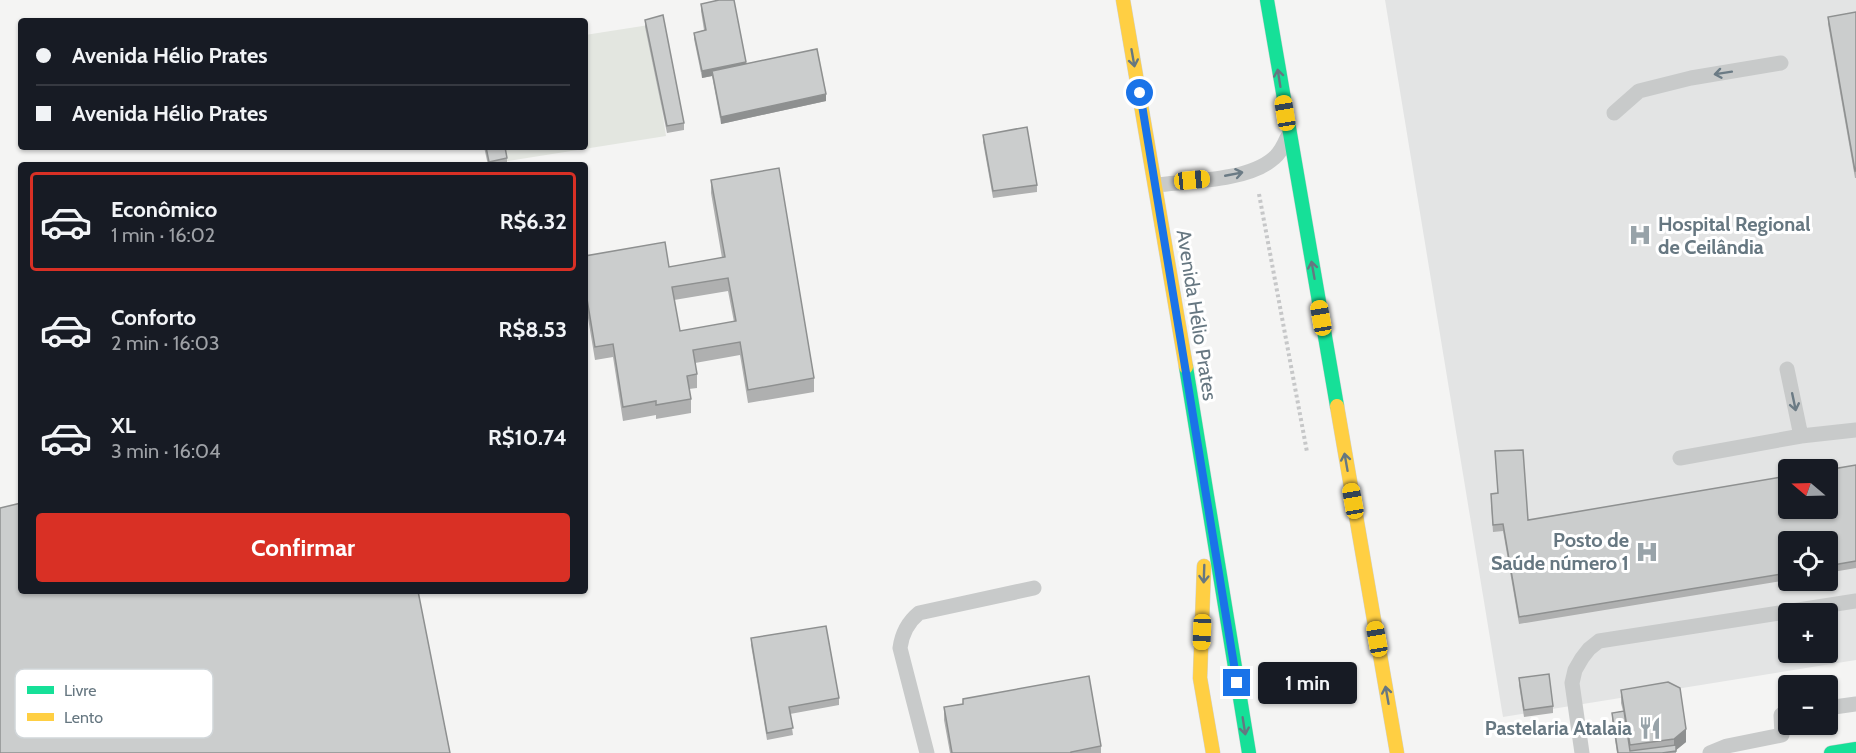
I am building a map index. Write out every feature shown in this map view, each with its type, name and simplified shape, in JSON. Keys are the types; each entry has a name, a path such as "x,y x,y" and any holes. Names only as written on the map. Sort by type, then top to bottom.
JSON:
{"main road":[{"name":"Avenida Hélio Prates","path":"1123,0 1156,185 1249,753"},
{"path":"1267,0 1397,753"},
{"name":"Avenida Hélio Prates","path":"1207,495 1200,678 1213,753"},
{"path":"1831,753 1856,749"}],"lane":[{"path":"1614,113 1639,91 1690,78 1781,63"},
{"path":"1156,185 1222,177 1255,170 1274,158 1289,135"},
{"path":"1787,369 1801,436"},
{"path":"1680,458 1801,436 1856,430"},
{"path":"927,753 900,648 902,638 912,619 919,613 1035,588"},
{"path":"1582,753 1572,683 1575,670 1582,658 1599,641 1856,601"},
{"path":"1838,706 1856,704"},
{"path":"1710,753 1728,746 1782,735"}],"shaded area":[{"name":"Hospital Regional de Ceilândia","path":"1385,0 1856,0 1856,660 1838,663 1838,603 1778,603 1778,663 1837,663 1503,717"},
{"path":"649,25 666,136 588,148 588,35"},
{"path":"500,150 578,150 502,162"}],"building":[{"path":"719,0 734,0 746,62 702,71 694,33 706,30 701,4"},
{"path":"1856,12 1856,171 1855,171 1828,17"},
{"path":"663,15 684,123 667,126 645,20"},
{"path":"817,49 826,94 721,117 712,71"},
{"path":"1027,127 1037,185 993,191 983,135"},
{"path":"487,150 506,150 507,158 489,162"},
{"path":"779,168 814,378 748,390 740,342 693,350 697,374 687,376 691,399 656,405 656,401 623,407 613,344 595,347 588,305 588,255 665,242 669,267 725,257 711,180","holes":["728,278 736,321 680,331 672,287"]},
{"name":"Posto de Saúde número 1","path":"1523,450 1528,520 1778,478 1778,519 1838,519 1838,468 1856,465 1856,561 1838,564 1838,531 1778,531 1778,575 1519,617 1503,524 1493,525 1491,494 1498,493 1495,451"},
{"path":"18,504 18,594 419,594 450,753 0,753 0,508"},
{"path":"826,626 839,698 789,707 793,728 767,733 751,638"},
{"path":"1549,674 1553,706 1524,710 1519,678"},
{"path":"1089,676 1101,746 1071,753 952,753 944,707 963,704 963,699"},
{"path":"1668,682 1680,688 1686,729 1674,739 1630,745 1621,690"},
{"path":"1624,711 1630,751 1676,745 1676,751 1618,753 1612,713"}],"traffic: fast":[{"path":"1267,0 1337,406"},
{"path":"1186,367 1249,753"},
{"path":"1831,753 1856,749"}],"traffic: slow":[{"path":"1123,0 1186,367"},
{"path":"1337,406 1397,753"},
{"path":"1204,566 1200,678 1213,753"}],"place":[{"name":"Hospital Regional de Ceilândia","path":"1640,235"},
{"name":"Posto de Saúde número 1","path":"1647,552"},
{"name":"Pastelaria Atalaia","path":"1650,728"}],"route":[{"path":"1140,93 1237,683"}]}
